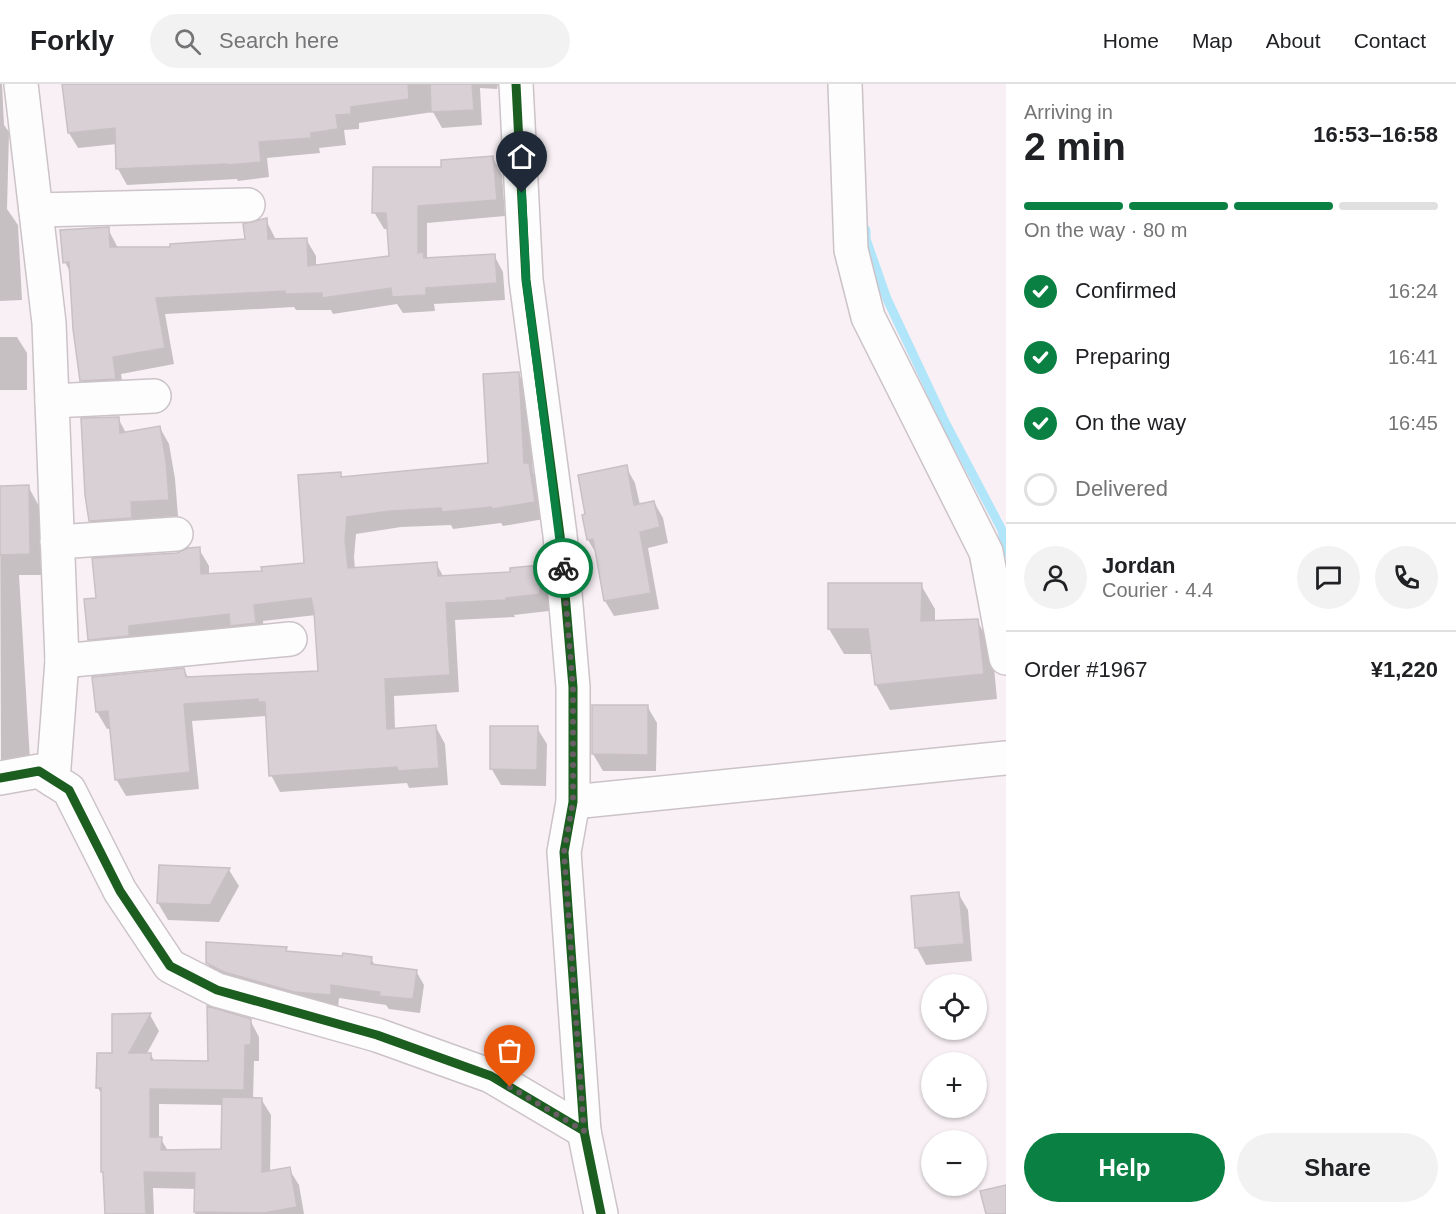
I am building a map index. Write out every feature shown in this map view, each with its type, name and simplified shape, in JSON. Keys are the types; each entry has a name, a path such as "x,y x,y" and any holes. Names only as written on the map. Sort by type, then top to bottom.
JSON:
{"street":[{"path":"21,84 49,323 62,661 52,780"},
{"path":"516,84 526,280 560,535 573,687 573,802 564,852 584,1131 601,1214"},
{"path":"845,84 851,250 868,317 986,552 1000,637 1006,658"},
{"path":"36,210 248,205"},
{"path":"52,401 154,396"},
{"path":"57,542 176,534"},
{"path":"62,661 290,639"},
{"path":"573,802 1006,758"},
{"path":"0,778 39,771 69,790 120,891 170,966 217,990 377,1035 491,1076 584,1131"}],"building":[{"path":"62,84 408,84 409,99 351,107 351,114 336,115 338,129 311,133 311,138 259,142 261,162 116,169 115,128 68,133"},
{"path":"430,84 472,84 474,110 431,112"},
{"path":"493,156 497,200 418,206 418,253 423,252 424,258 495,254 497,283 426,288 426,295 392,297 391,288 322,298 322,293 285,294 285,291 156,298 165,348 113,357 116,379 80,381 73,329 69,262 63,263 60,230 109,227 110,247 170,247 170,244 245,239 243,224 267,218 268,239 307,238 308,266 389,256 386,213 372,213 373,167 441,167 441,160"},
{"path":"519,372 524,463 529,463 535,502 492,509 491,507 442,512 441,508 390,511 347,517 345,539 348,568 437,562 438,576 510,572 510,568 540,565 540,594 506,598 506,600 446,603 450,675 385,679 387,729 436,725 439,768 398,771 397,767 269,776 265,702 258,702 258,699 184,704 190,772 115,780 108,711 96,712 92,677 184,668 186,677 318,671 314,612 311,598 254,605 256,623 230,626 229,614 129,626 129,636 88,640 84,599 96,598 92,558 177,553 188,548 200,547 201,574 262,571 261,567 304,563 298,475 341,472 341,477 488,463 483,374"},
{"path":"119,417 120,433 160,426 169,500 131,502 132,518 89,521 85,495 81,418"},
{"path":"627,465 634,505 654,501 660,527 640,532 651,593 604,601 593,539 587,540 578,475"},
{"path":"29,485 30,554 0,555 0,486"},
{"path":"828,583 922,583 921,621 978,619 984,674 875,685 868,629 828,629"},
{"path":"592,705 648,705 648,755 592,754"},
{"path":"490,726 538,726 537,770 490,769"},
{"path":"159,865 230,868 210,905 157,903"},
{"path":"959,892 964,944 915,948 911,896"},
{"path":"206,942 287,947 286,951 342,956 343,953 372,957 371,964 417,970 413,999 379,996 380,992 331,985 331,995 294,992 224,972 206,963"},
{"path":"207,1006 251,1019 251,1045 245,1045 244,1090 150,1089 150,1137 162,1137 161,1150 221,1149 222,1097 262,1098 262,1172 290,1167 297,1207 264,1213 194,1212 195,1173 144,1172 146,1214 105,1214 103,1172 101,1172 101,1088 96,1088 97,1053 112,1053 112,1014 151,1013 129,1053 151,1053 151,1060 208,1061"},
{"path":"1006,1185 1006,1214 986,1214 981,1196 987,1196 987,1189"}],"waterway":[{"path":"866,230 866,239 887,299 944,420 1002,530 1006,553"}],"cycle path":[{"path":"516,84 526,280 560,535 573,687 573,802 564,852 584,1131 601,1214"},
{"path":"0,778 39,771 69,790 120,891 170,966 217,990 377,1035 491,1076 584,1131"}],"way so far":[{"path":"510,1087 584,1131 564,852 573,802 573,687 563,568"}],"route":[{"path":"522,193 526,280 563,568"}]}
